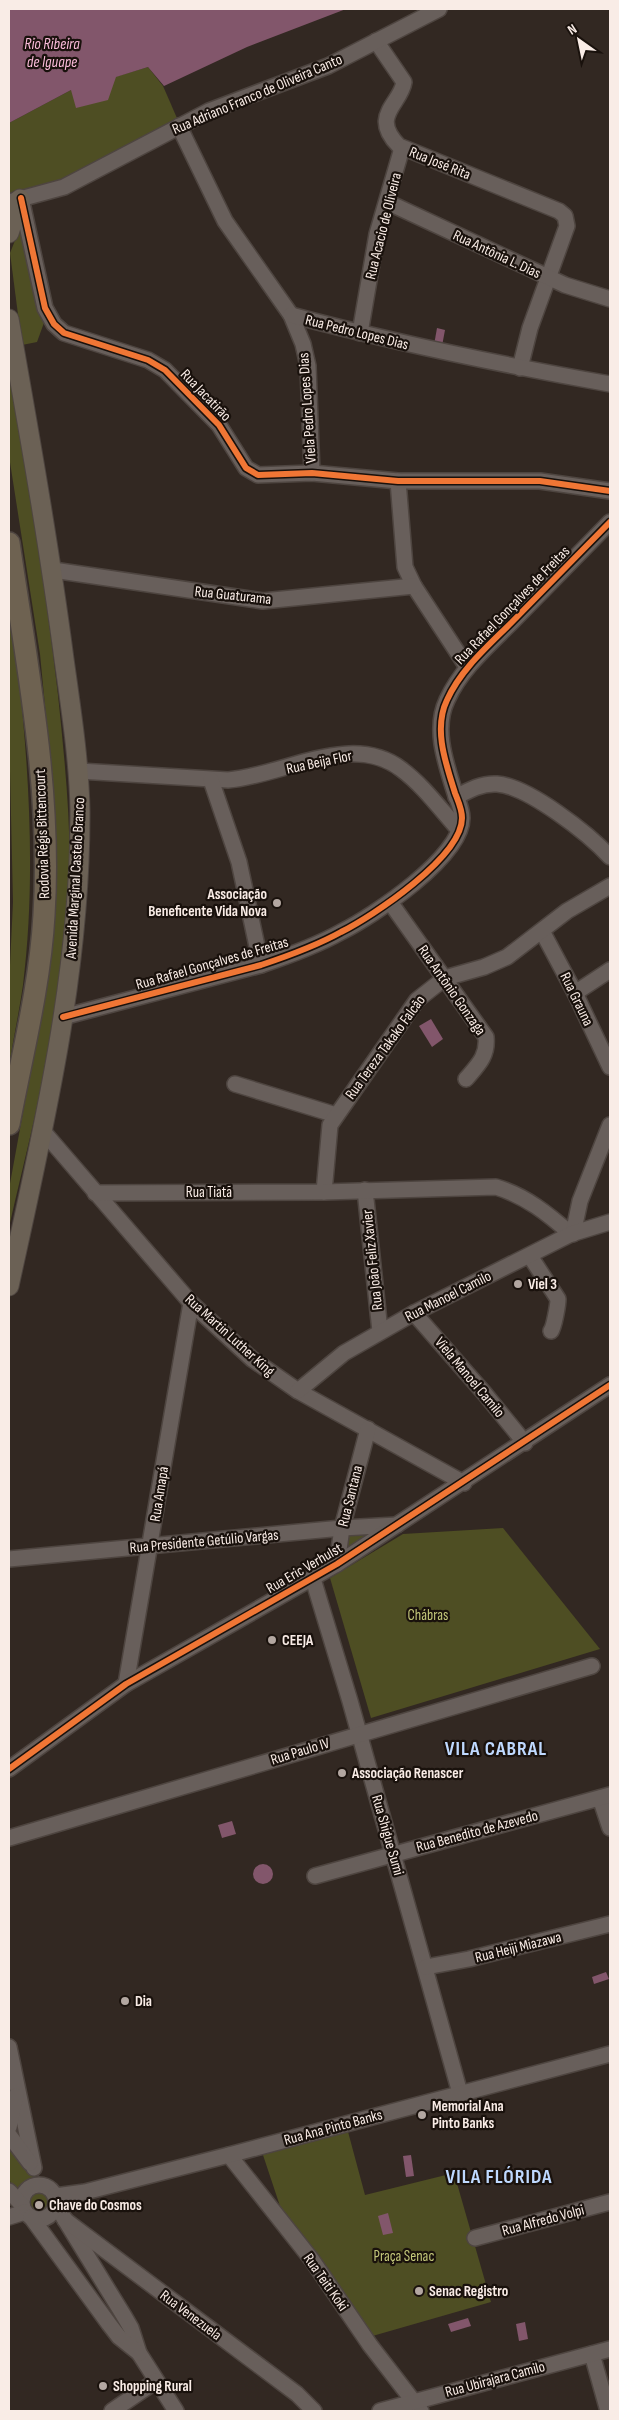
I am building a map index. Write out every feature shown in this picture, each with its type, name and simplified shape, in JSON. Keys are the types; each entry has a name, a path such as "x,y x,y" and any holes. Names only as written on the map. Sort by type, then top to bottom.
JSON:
{"highway":[{"name":"Rodovia Régis Bittencourt","path":"9,543 39,749 45,857 44,914 39,972 9,1124"}],"main road":[{"path":"9,233 17,200"},
{"name":"Avenida Marginal Castelo Branco","path":"9,319 53,570 79,772 80,847 71,957 63,1017 42,1130 9,1286"}],"street":[{"name":"Rua Adriano Franco de Oliveira Canto","path":"17,200 64,187 209,111 302,76 439,9"},
{"name":"Rua José Rita","path":"376,41 405,84 390,107 387,120 393,139 402,148 559,211 565,216 567,226 548,277"},
{"name":"Rua Pedro Lopes Dias","path":"179,126 225,221 291,315 360,334 520,368 610,384"},
{"name":"Rua Acacio de Oliveira","path":"360,334 376,241 402,148"},
{"name":"Rua Jacatirão","path":"17,200 45,308 58,330 72,337 156,364 219,425 251,472 264,476 312,473 398,481 540,481 610,491"},
{"name":"Rua Antônia L. Dias","path":"387,202 565,285 610,299"},
{"path":"520,368 530,328 548,277"},
{"name":"Viela Pedro Lopes Dias","path":"291,315 303,344 308,366 312,473"},
{"path":"398,481 405,567 414,586 468,667"},
{"name":"Rua Rafael Gonçalves de Freitas","path":"63,1017 261,965 291,955 341,933 390,902 423,876 440,858 459,830 462,819 443,746 441,720 446,702 468,667 610,522"},
{"name":"Rua Guaturama","path":"53,570 263,601 414,586"},
{"name":"Rua Beija Flor","path":"79,772 211,780 253,778 350,753 371,755 402,770 459,830"},
{"path":"211,780 239,862 261,965"},
{"path":"456,797 486,784 499,784 511,788 560,814 595,841 610,857"},
{"name":"Rua Tereza Takako Falcão","path":"324,1192 328,1130 336,1115 417,1000 445,978 496,963 567,911 610,886"},
{"name":"Rua Antônio Gonzaga","path":"390,902 486,1037 484,1058 466,1079"},
{"name":"Rua Grauna","path":"542,931 576,993 610,1067"},
{"path":"576,993 610,970"},
{"path":"235,1084 336,1115"},
{"path":"365,1190 496,1187 507,1190 543,1209 572,1234 580,1201 610,1125"},
{"name":"Rua Martin Luther King","path":"42,1130 191,1303 259,1365 298,1391 464,1483"},
{"name":"Rua Tiatã","path":"95,1193 324,1192 365,1190"},
{"name":"Rua João Feliz Xavier","path":"365,1190 380,1331"},
{"name":"Rua Manoel Camilo","path":"298,1391 327,1364 380,1331 572,1234 610,1222"},
{"path":"530,1256 558,1299 554,1314 555,1325 551,1331"},
{"name":"Rua Amapá","path":"126,1684 191,1303"},
{"name":"Viela Manoel Camilo","path":"414,1313 525,1443"},
{"name":"Rua Eric Verhulst","path":"9,1769 126,1684 313,1579 464,1483 610,1385"},
{"name":"Rua Santana","path":"337,1564 342,1528 368,1429"},
{"name":"Rua Presidente Getúlio Vargas","path":"9,1558 342,1528 399,1525"},
{"name":"Rua Shigue Sumi","path":"313,1579 426,1967 460,2093"},
{"name":"Rua Paulo IV","path":"9,1838 359,1733 592,1666"},
{"path":"605,1796 610,1828"},
{"name":"Rua Benedito de Azevedo","path":"315,1876 605,1796"},
{"name":"Rua Heiji Miazawa","path":"426,1967 469,1959 610,1924"},
{"path":"9,2047 14,2098 34,2168"},
{"name":"Rua Ana Pinto Banks","path":"52,2196 86,2192 610,2054"},
{"path":"9,2126 14,2098"},
{"path":"9,2136 34,2168 52,2196 128,2322 138,2353 176,2411"},
{"name":"Rua Teiti Koki","path":"229,2155 312,2260 370,2346 417,2406"},
{"path":"26,2212 27,2190 36,2186 52,2196"},
{"path":"9,2191 119,2337 138,2353"},
{"path":"26,2212 36,2219 46,2218 52,2196"},
{"name":"Rua Alfredo Volpi","path":"475,2238 610,2202"},
{"path":"9,2217 26,2212"},
{"name":"Rua Venezuela","path":"66,2220 297,2394 314,2411"},
{"name":"Rua Ubirajara Camilo","path":"380,2411 417,2406 610,2349"},
{"path":"592,2354 608,2411"},
{"path":"112,2411 156,2380"}],"green space":[{"path":"148,67 163,86 180,125 64,186 9,201 9,123 71,90"},
{"path":"22,223 45,320 37,342 22,345 10,253"},
{"path":"9,359 42,569 58,695 67,796 70,873 66,940 54,1023 9,1227 9,1189 48,976 48,737 40,654 9,456"},
{"path":"9,592 25,738 30,838 30,887 28,937 23,985 9,1067 9,986 13,902 9,728"},
{"name":"Chábras","path":"503,1528 600,1649 371,1718 330,1578 403,1534"},
{"path":"386,1530 345,1556 348,1531"},
{"name":"Praça Senac","path":"347,2128 365,2195 454,2173 491,2302 369,2337 280,2206 262,2152"},
{"path":"10,2143 42,2185 28,2186 20,2195 15,2191 9,2179 8,2157"},
{"path":"37,2191 45,2194 48,2202 45,2210 37,2213 29,2210 26,2202 29,2194"}],"water":[{"name":"Rio Ribeira de Iguape","path":"9,9 346,9 247,47 164,86 148,67 116,77 108,100 76,108 71,90 9,123"},
{"path":"437,328 445,330 442,346 434,345"},
{"path":"431,1019 443,1039 432,1047 419,1026"},
{"path":"232,1821 236,1834 222,1838 218,1825"},
{"path":"263,1864 270,1867 273,1874 270,1881 263,1884 256,1881 253,1874 256,1867"},
{"path":"606,1972 609,1979 594,1984 592,1977"},
{"path":"411,2155 414,2176 406,2177 403,2156"},
{"path":"388,2213 393,2233 383,2235 378,2216"},
{"path":"468,2318 471,2326 451,2332 448,2324"},
{"path":"525,2322 528,2339 519,2341 516,2324"}],"cycle path":[{"path":"21,198 45,308 54,324 64,333 148,360 165,370 219,425 246,468 258,475 312,473 398,481 540,481 610,491"},
{"path":"63,1017 261,965 302,950 355,924 414,884 448,850 458,833 462,818 461,808 442,746 441,723 447,700 460,678 476,658 610,522"},
{"path":"9,1769 126,1684 337,1564 610,1385"}],"place":[{"name":"Associação Beneficente Vida Nova","path":"277,903"},
{"name":"Viel 3","path":"518,1284"},
{"name":"CEEJA","path":"272,1640"},
{"name":"Associação Renascer","path":"342,1773"},
{"name":"Dia","path":"125,2001"},
{"name":"Memorial Ana Pinto Banks","path":"422,2115"},
{"name":"Chave do Cosmos","path":"39,2205"},
{"name":"Senac Registro","path":"419,2291"},
{"name":"Shopping Rural","path":"103,2386"}],"district":[{"name":"VILA CABRAL","path":"496,1748"},
{"name":"VILA FLÓRIDA","path":"499,2176"}]}
